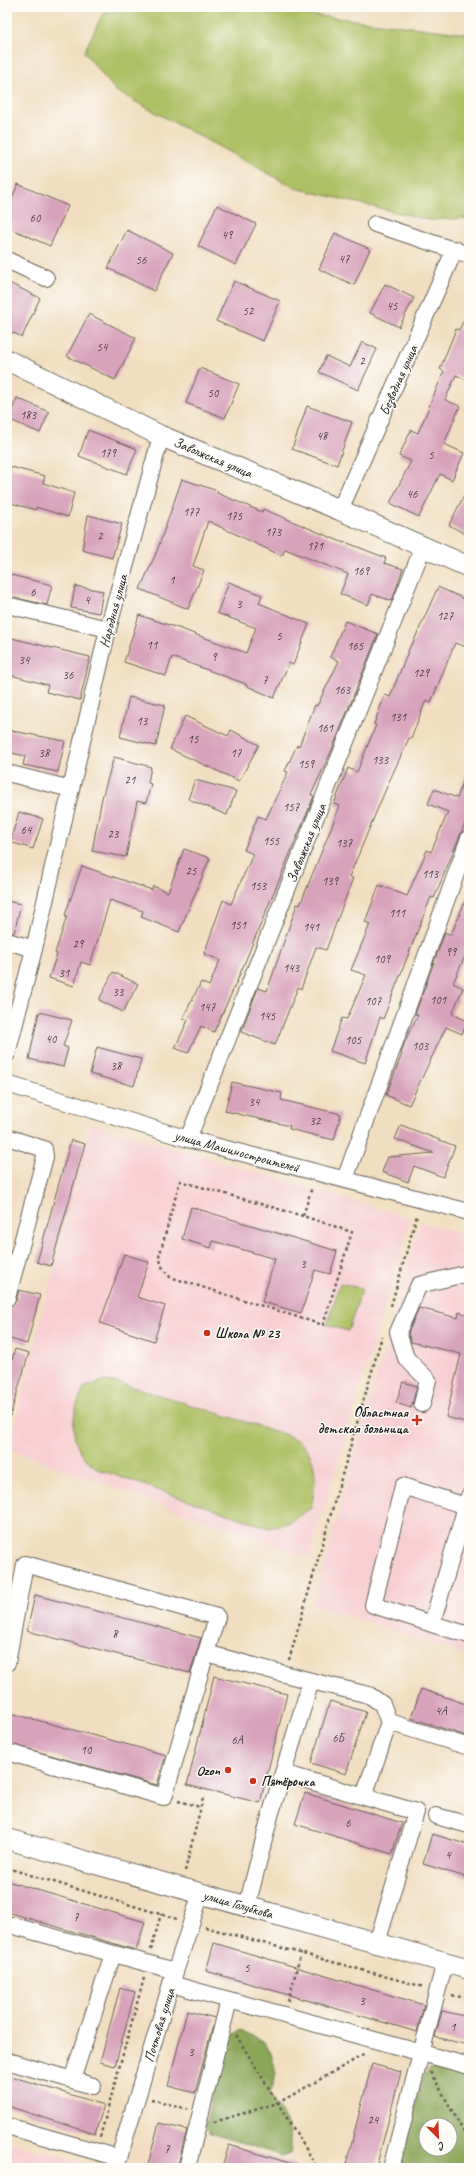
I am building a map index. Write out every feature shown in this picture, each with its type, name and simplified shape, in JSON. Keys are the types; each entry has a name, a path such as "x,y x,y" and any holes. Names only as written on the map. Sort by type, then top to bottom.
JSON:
{"main road":[{"name":"Заволжская улица","path":"7,360 161,436 340,510 469,567"},
{"name":"улица Голубкова","path":"7,1838 469,1969"}],"street":[{"path":"375,224 462,252"},
{"name":"Безводная улица","path":"340,510 462,252"},
{"path":"7,260 46,278"},
{"name":"Народная улица","path":"7,1054 34,949 108,629 161,436"},
{"name":"Заволжская улица","path":"188,1139 423,547"},
{"path":"7,605 108,629"},
{"path":"7,773 71,789"},
{"path":"345,1179 469,838"},
{"path":"7,942 34,949"},
{"name":"улица Машиностроителей","path":"7,1084 188,1139 469,1212"},
{"path":"7,1137 39,1146 44,1149 45,1157 7,1298"},
{"path":"422,1404 428,1380 406,1358 398,1332 419,1285 469,1273"},
{"path":"432,1624 468,1501 403,1486 373,1605 432,1624 469,1635"},
{"path":"7,1663 12,1645 25,1564 217,1617 164,1797 7,1752"},
{"path":"206,1653 369,1695 382,1704 389,1722 364,1796"},
{"path":"247,1906 282,1773 310,1681"},
{"path":"389,1722 469,1747"},
{"path":"282,1773 416,1812 377,1943"},
{"path":"436,1816 469,1825"},
{"name":"Почтовая улица","path":"7,2126 96,2152 118,2163 173,1977 201,1893"},
{"path":"7,1924 148,1964 173,1977 229,2000 469,2066"},
{"path":"72,2080 113,1954"},
{"path":"390,2168 422,2053 445,1962"},
{"path":"187,2168 229,2000"},
{"path":"7,2061 93,2086"}],"path":[{"path":"180,1181 303,1216 352,1232 323,1325 170,1277 163,1269 159,1257 180,1181"},
{"path":"303,1216 313,1184"},
{"path":"391,1307 417,1215"},
{"path":"285,1674 384,1330"},
{"path":"164,1797 200,1807"},
{"path":"185,1871 203,1798"},
{"path":"7,1868 191,1923 469,1999"},
{"path":"96,2152 161,1914"},
{"path":"284,2015 302,1953"},
{"path":"225,2016 314,2162 316,2168"},
{"path":"138,2095 199,2120 278,2103 385,2043"},
{"path":"422,2053 469,2142"}],"shaded area":[{"name":"Школа № 23","path":"91,1124 411,1218 309,1558 8,1449"},
{"name":"Областная детская больница","path":"420,1222 469,1236 469,1656 313,1604"},
{"path":"7,2141 84,2163 83,2168 7,2168"}],"green space":[{"path":"149,7 247,7 469,34 469,218 429,220 295,188 116,91 84,52 103,13"},
{"path":"340,1283 362,1289 348,1331 327,1325"},
{"path":"104,1381 124,1384 284,1434 296,1440 303,1445 308,1452 314,1467 315,1484 311,1508 290,1522 269,1528 97,1469 81,1453 77,1445 74,1419 78,1402 85,1387"},
{"path":"241,2030 264,2042 271,2052 276,2074 269,2095 286,2122 291,2137 290,2153 282,2156 211,2133 205,2127 224,2038"},
{"path":"440,2068 469,2076 469,2149 465,2168 398,2168 423,2076 430,2069"}],"building":[{"path":"18,184 68,206 50,246 7,227 7,209"},
{"path":"217,205 256,224 236,265 198,246"},
{"path":"127,230 173,253 154,291 108,268"},
{"path":"335,233 370,249 354,285 319,269"},
{"path":"234,281 280,301 263,341 216,321"},
{"path":"7,282 40,298 22,337 7,330"},
{"path":"385,284 414,298 399,327 370,313"},
{"path":"469,310 469,381 456,375 445,400 460,406 444,444 464,453 452,480 440,474 419,517 390,503 411,461 399,456 411,430 418,433 444,371 440,369 456,329 459,330"},
{"path":"89,314 136,338 115,380 67,356"},
{"path":"362,342 377,349 358,390 319,372 326,356 350,367"},
{"path":"200,368 239,384 225,418 186,403"},
{"path":"17,398 49,412 40,433 8,419"},
{"path":"307,406 352,422 337,465 292,449"},
{"path":"88,430 137,449 127,474 79,456"},
{"path":"11,467 45,476 43,483 74,493 68,517 36,507 36,510 7,502 7,484"},
{"path":"182,479 218,491 217,493 262,512 263,509 344,543 345,542 386,558 384,563 403,569 392,601 372,594 368,605 340,594 348,574 285,549 282,556 208,521 193,566 204,570 188,609 140,589 157,551"},
{"path":"469,486 469,536 449,525"},
{"path":"88,515 122,524 112,558 82,550"},
{"path":"7,574 52,585 47,605 7,596"},
{"path":"229,582 262,595 259,603 309,624 293,665 289,663 274,698 245,685 246,684 172,657 166,676 124,662 139,615 246,653 256,628 217,613"},
{"path":"75,586 103,591 99,613 71,608"},
{"path":"438,587 469,601 469,648 455,643 431,702 426,700 411,738 409,738 388,784 349,877 353,878 326,950 316,947 301,989 298,987 275,1045 241,1032 258,988 267,991 297,904 300,905 340,806 334,804 348,768 357,772 376,725 374,724 385,695 390,697 411,644 412,645"},
{"path":"345,621 378,634 332,750 311,795 314,796 237,981 214,1032 201,1026 188,1053 175,1048 188,1020 183,1018 201,982 209,986 220,960 204,954 223,900 231,904 253,854 244,850 258,816 266,819 288,772 285,771 297,745 299,746 315,705 317,706 339,661 330,657"},
{"path":"7,637 90,657 80,700 46,692 48,685 7,674"},
{"path":"129,697 165,705 156,746 120,737"},
{"path":"185,716 228,736 231,730 259,745 239,781 170,749"},
{"path":"7,730 65,741 58,772 23,765 25,756 7,752"},
{"path":"114,757 151,767 148,783 151,784 146,803 137,801 126,857 92,851 102,798"},
{"path":"468,769 469,814 434,898 431,897 383,1019 380,1017 365,1063 330,1051 342,1018 347,1019 366,975 351,970 370,924 365,922 379,885 407,896 427,850 431,852 448,812 428,804 434,789 457,798"},
{"path":"195,780 236,791 227,815 188,799"},
{"path":"19,812 43,819 33,849 10,842"},
{"path":"184,849 210,858 179,932 141,917 143,911 110,900 90,965 81,962 74,986 49,978 57,954 55,953 67,916 65,915 82,866 152,890 153,886 168,892"},
{"path":"469,892 469,947 453,983 463,988 452,1014 468,1021 462,1034 446,1027 409,1105 386,1095 402,1054 405,1041 418,1015 415,1014 445,932 451,935"},
{"path":"7,901 21,904 14,933 7,932"},
{"path":"113,972 138,984 123,1012 99,1000"},
{"path":"39,1012 72,1020 63,1046 68,1048 63,1067 29,1059"},
{"path":"97,1047 141,1059 134,1086 90,1074"},
{"path":"232,1082 282,1093 281,1100 341,1114 334,1140 289,1129 290,1126 225,1111"},
{"path":"401,1125 455,1146 443,1177 414,1166 408,1182 382,1172 388,1157 434,1153 395,1139"},
{"path":"71,1140 85,1144 51,1266 37,1262"},
{"path":"191,1207 337,1251 330,1274 315,1270 301,1313 262,1302 275,1259 213,1241 211,1248 182,1239"},
{"path":"124,1254 149,1262 137,1297 165,1306 154,1341 100,1323"},
{"path":"19,1290 40,1295 27,1344 7,1338 7,1315 9,1307 16,1301"},
{"path":"419,1308 458,1318 459,1312 469,1315 469,1423 446,1417 461,1354 411,1342 408,1333"},
{"path":"15,1349 29,1353 10,1416 7,1415 7,1378"},
{"path":"403,1382 417,1386 411,1408 396,1403"},
{"path":"35,1595 201,1638 190,1673 27,1631"},
{"path":"214,1676 287,1694 260,1803 187,1785"},
{"path":"421,1689 469,1705 469,1737 411,1718"},
{"path":"330,1701 366,1712 346,1774 311,1763"},
{"path":"7,1712 166,1755 157,1785 7,1743"},
{"path":"305,1793 402,1823 392,1854 295,1824"},
{"path":"432,1834 469,1845 469,1878 423,1864"},
{"path":"7,1881 145,1922 136,1950 7,1912"},
{"path":"214,1943 424,2005 417,2032 206,1971"},
{"path":"120,1988 135,1992 115,2066 100,2062"},
{"path":"187,2011 215,2018 195,2093 168,2086"},
{"path":"442,2011 469,2017 469,2045 435,2037"},
{"path":"372,2064 401,2072 376,2168 345,2168"},
{"path":"7,2075 104,2105 95,2134 7,2106"},
{"path":"159,2123 187,2130 177,2168 147,2168"},
{"path":"229,2145 296,2165 295,2168 222,2168"}],"place":[{"name":"Школа № 23","path":"207,1333"},
{"name":"Областная детская больница","path":"417,1420"},
{"name":"Ozon","path":"228,1770"},
{"name":"Пятёрочка","path":"253,1781"}]}
